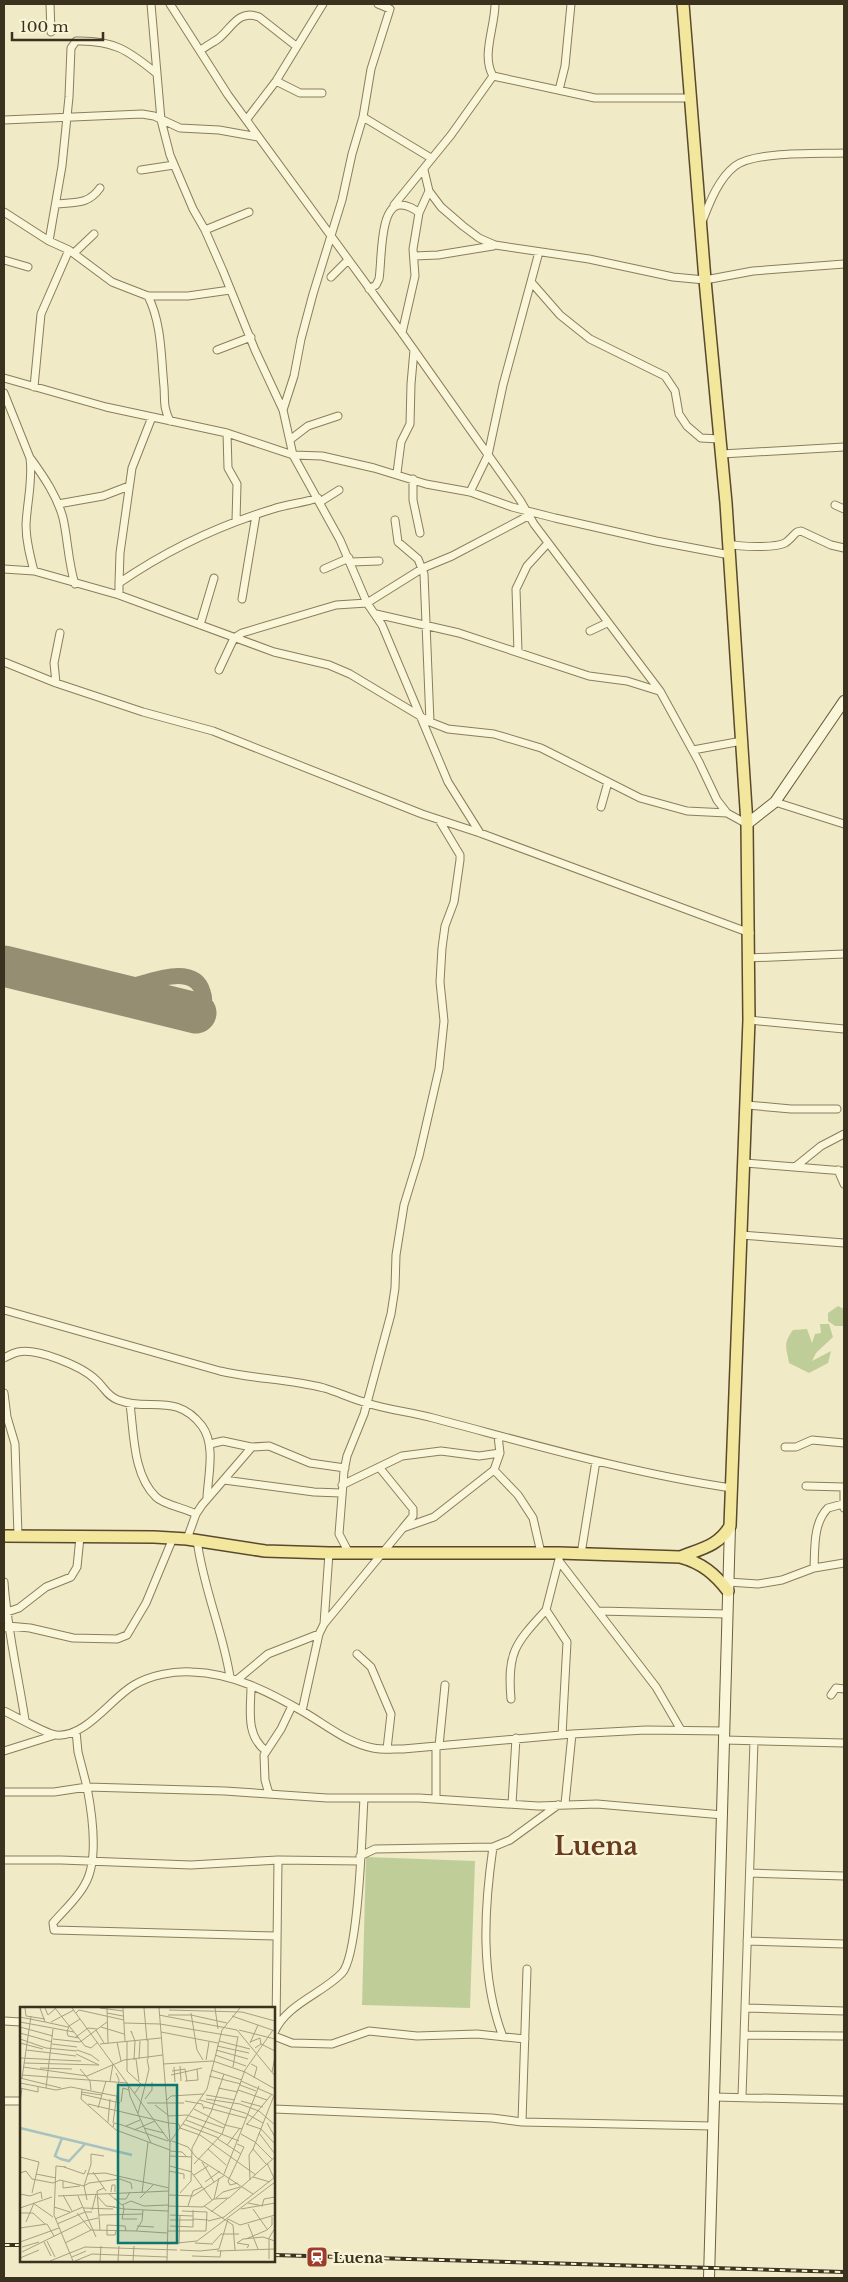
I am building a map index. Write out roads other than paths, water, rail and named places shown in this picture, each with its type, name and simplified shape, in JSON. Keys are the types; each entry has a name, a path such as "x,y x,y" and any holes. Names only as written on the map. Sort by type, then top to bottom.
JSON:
{"main road":[{"path":"683,4 729,549 747,824 750,933 747,1105 731,1488 709,2278"},
{"path":"747,824 775,802 844,701"},
{"path":"680,1556 714,1543 726,1533 730,1526"},
{"path":"4,1536 172,1538 265,1551 329,1553 541,1553 559,1557 581,1554 680,1556 694,1560 728,1587"}],"street":[{"path":"50,4 51,32"},
{"path":"151,4 160,120 174,165 193,209 205,230 283,410 291,439 293,455 350,560 367,603 376,614 448,782 480,832"},
{"path":"170,4 228,95 402,333 520,500 528,516 548,544 579,581 607,624 660,691 693,750 717,800 727,813 747,824"},
{"path":"247,119 276,81 323,4"},
{"path":"283,410 294,376 301,339 313,294 342,200 352,154 364,117 371,69 390,7 378,4"},
{"path":"495,4 495,19 487,58 489,70 493,76 595,98 690,98"},
{"path":"558,90 565,66 571,4"},
{"path":"201,50 217,40 239,17 252,14 259,17 296,46"},
{"path":"49,241 62,166 71,48 76,41 96,40 116,45 132,53 156,73"},
{"path":"369,289 376,285 380,279 386,220 389,210 424,170 493,76"},
{"path":"276,81 300,93 322,93"},
{"path":"4,120 142,114 154,116 180,128 219,130 258,137"},
{"path":"364,117 432,158"},
{"path":"702,223 717,189 733,168 742,162 760,157 844,153"},
{"path":"141,170 174,165"},
{"path":"424,170 429,191 458,222 479,238 495,245 589,259 672,277 705,280 753,271 844,264"},
{"path":"56,204 88,201 100,188"},
{"path":"402,333 415,276 414,256 419,213 429,191"},
{"path":"394,205 403,205 419,213"},
{"path":"4,212 49,241 72,252 112,282 148,296 188,296 230,290"},
{"path":"205,230 249,212"},
{"path":"34,387 41,314 72,252 94,234"},
{"path":"414,256 443,254 495,245"},
{"path":"470,492 488,455 504,385 539,252"},
{"path":"4,260 28,267"},
{"path":"331,277 348,260"},
{"path":"532,283 567,321 590,339 665,376 675,390 679,414 687,426 702,438 720,439"},
{"path":"148,296 156,317 164,385 163,403 170,421"},
{"path":"217,350 250,337"},
{"path":"397,474 401,442 410,424 414,350"},
{"path":"4,378 106,407 227,433 293,455 322,456 470,492 524,509 656,541 729,549 740,546 780,545 801,531 831,545 844,548"},
{"path":"4,393 28,447 30,458 32,470 26,527 27,542 34,571"},
{"path":"291,439 308,426 338,416"},
{"path":"119,595 120,554 133,461 152,417"},
{"path":"227,433 228,468 237,484 236,521"},
{"path":"722,454 844,447"},
{"path":"30,458 47,482 58,504 63,518 68,563 75,584"},
{"path":"413,479 413,500 420,533"},
{"path":"58,504 103,496 129,486"},
{"path":"119,583 168,551 236,521 319,500 339,490"},
{"path":"835,505 844,509"},
{"path":"242,599 256,515"},
{"path":"219,670 234,638 242,634 336,605 367,603 423,568 452,556 528,516"},
{"path":"395,520 398,542 418,559 423,568 430,722"},
{"path":"518,652 516,589 527,566 548,544"},
{"path":"324,569 350,560 379,561"},
{"path":"4,569 34,571 119,595 274,652 329,665 343,671 430,722 448,729 494,734 531,744 552,752 640,798 687,811 727,813"},
{"path":"200,625 214,578"},
{"path":"376,614 459,633 589,676 627,681 660,691"},
{"path":"590,631 607,624"},
{"path":"56,683 54,663 60,633"},
{"path":"4,662 56,683 142,712 213,731 439,820 480,832 750,933"},
{"path":"693,750 742,741"},
{"path":"601,807 608,782"},
{"path":"775,802 844,824"},
{"path":"350,1553 339,1534 345,1468 367,1403 393,1302 396,1255 404,1205 419,1156 439,1069 444,1022 440,982 442,948 445,926 454,902 460,855 439,820"},
{"path":"749,958 844,954"},
{"path":"749,1020 844,1029"},
{"path":"747,1105 791,1109 837,1109"},
{"path":"795,1167 821,1146 844,1134"},
{"path":"745,1163 841,1171 844,1184"},
{"path":"741,1235 844,1241"},
{"path":"4,1310 220,1371 250,1378 300,1382 367,1403 431,1417 596,1461 676,1480 731,1488"},
{"path":"4,1358 18,1352 30,1352 66,1362 95,1378 110,1397 130,1404 164,1403 175,1406 198,1422 210,1444 207,1498"},
{"path":"4,1393 5,1417 15,1444 18,1535"},
{"path":"130,1404 134,1450 144,1478 156,1497 196,1514"},
{"path":"403,1528 434,1517 494,1470 500,1453 498,1436"},
{"path":"785,1447 796,1447 812,1440 844,1443"},
{"path":"210,1444 223,1441 251,1447 269,1446 310,1463 345,1468"},
{"path":"234,1678 228,1664 192,1540 196,1514 207,1498 251,1447"},
{"path":"224,1480 291,1490 342,1489 402,1456 433,1451 454,1451 479,1456 500,1453"},
{"path":"581,1554 596,1461"},
{"path":"302,1711 319,1634 324,1624 413,1516 413,1509 380,1467"},
{"path":"494,1470 518,1495 533,1518 541,1553"},
{"path":"806,1486 844,1489 844,1506 828,1508 819,1519 814,1568"},
{"path":"5,1613 19,1608 46,1587 71,1577 77,1567 80,1537"},
{"path":"6,1627 30,1628 73,1638 117,1639 127,1635 146,1603 172,1538"},
{"path":"324,1624 329,1553"},
{"path":"511,1699 510,1674 515,1646 546,1610 559,1557"},
{"path":"559,1557 656,1687 681,1730"},
{"path":"728,1587 782,1580 814,1568 844,1563"},
{"path":"4,1582 6,1627 12,1642 25,1720"},
{"path":"546,1610 567,1642 562,1734"},
{"path":"598,1611 727,1614"},
{"path":"234,1678 268,1654 319,1634"},
{"path":"357,1654 371,1667 391,1714 387,1749"},
{"path":"4,1751 76,1731 109,1707 123,1692 138,1682 151,1677 188,1672 234,1678 302,1711 328,1728 364,1746 375,1749 438,1746 562,1734 681,1730 754,1741 844,1743"},
{"path":"436,1799 438,1746 446,1685"},
{"path":"251,1686 251,1732 257,1744 266,1751"},
{"path":"831,1694 836,1688 844,1689"},
{"path":"268,1794 263,1759 266,1751 282,1729 292,1706"},
{"path":"4,1711 56,1735"},
{"path":"76,1731 78,1752 87,1787 93,1834 91,1861 85,1885 53,1923 53,1929 277,1936"},
{"path":"4,1860 191,1865 360,1858 375,1849 493,1847 510,1840 562,1804 572,1734"},
{"path":"512,1804 516,1738"},
{"path":"742,2097 754,1741"},
{"path":"4,1792 54,1792 87,1787 136,1787 364,1798 436,1799 512,1804 639,1807 723,1815"},
{"path":"275,2032 306,1999 331,1983 348,1965 357,1910 364,1798"},
{"path":"493,1847 486,1897 488,1966 494,2014 503,2037"},
{"path":"275,2032 278,1860"},
{"path":"750,1873 844,1876"},
{"path":"748,1941 844,1944"},
{"path":"522,2122 527,1969"},
{"path":"745,2008 844,2011"},
{"path":"4,2021 20,2022"},
{"path":"275,2032 292,2043 332,2044 369,2031 417,2036 478,2034 525,2039"},
{"path":"744,2035 844,2036"},
{"path":"714,2096 844,2100"},
{"path":"4,2101 20,2101"},
{"path":"275,2109 492,2118 522,2122 713,2126"}],"railway":[{"path":"4,2245 20,2245"},
{"path":"275,2255 844,2272"}],"place":[{"name":"Luena","path":"317,2257"}],"district":[{"name":"Luena","path":"596,1846"}]}
